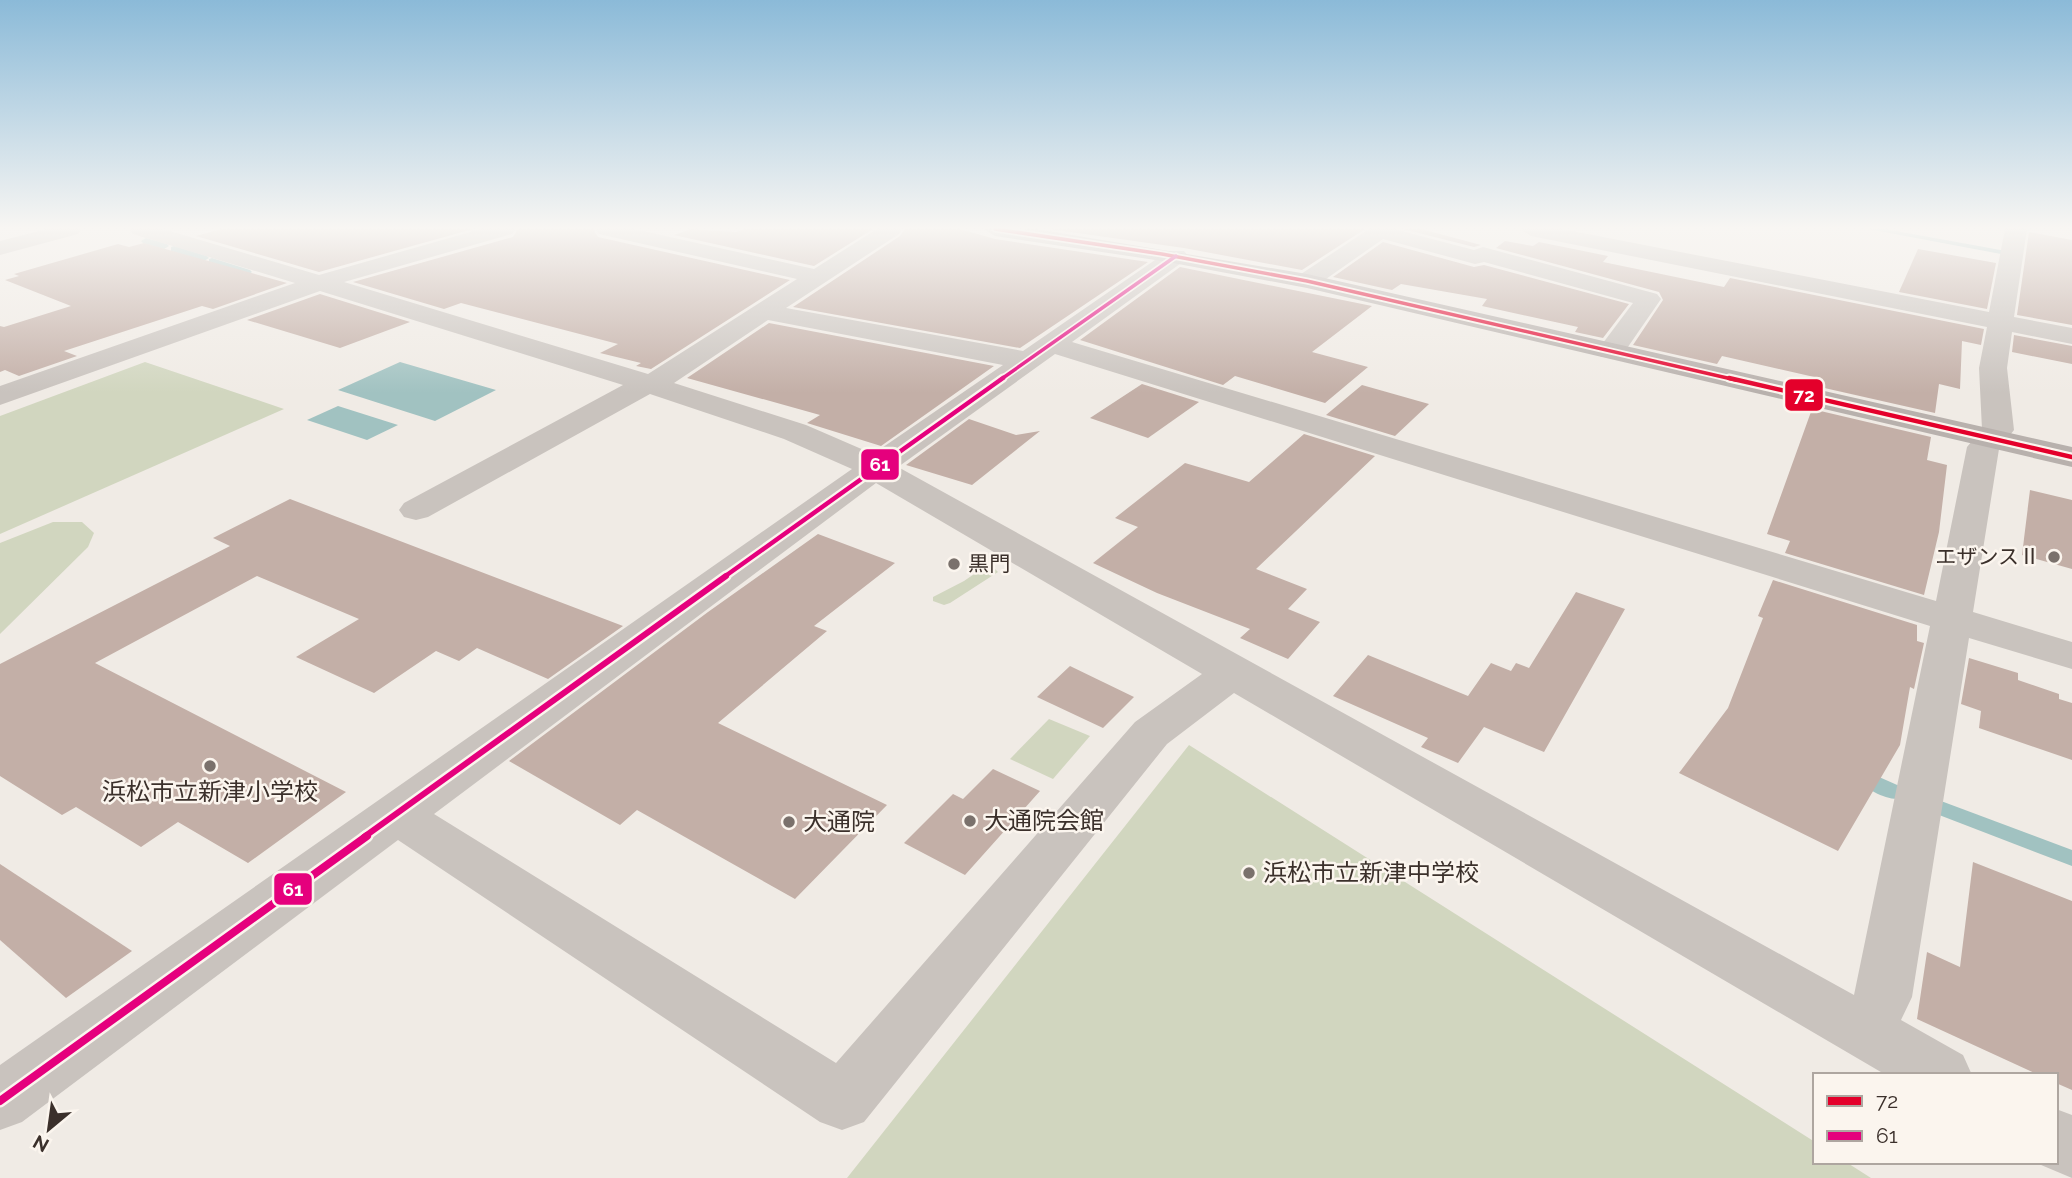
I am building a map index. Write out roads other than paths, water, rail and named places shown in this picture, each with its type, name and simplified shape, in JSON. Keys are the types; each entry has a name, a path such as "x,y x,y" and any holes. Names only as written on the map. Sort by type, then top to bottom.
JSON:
{"main road":[{"path":"1320,284 2072,457"}],"street":[{"path":"6,389 313,284"},
{"path":"325,284 650,384 795,432 877,468 1939,1073"},
{"path":"416,510 650,384 807,284"},
{"path":"0,1101 877,468 1137,284"},
{"path":"1593,284 1648,299 1611,351"},
{"path":"1808,284 2072,337"},
{"path":"1866,1031 1883,997 1983,447 1998,430 1993,368 2007,284"},
{"path":"765,312 1040,353 1102,357 2072,656"},
{"path":"396,814 842,1101 1150,733 1235,671"}],"water":[{"path":"400,362 496,390 435,421 338,390"},
{"path":"338,406 398,425 367,440 307,420"}],"waterway":[{"path":"1861,776 1897,793"},
{"path":"1941,808 2072,858"}],"place":[{"name":"エザンスⅡ","path":"2054,557"},
{"name":"黒門","path":"954,564"},
{"name":"浜松市立新津小学校","path":"210,766"},
{"name":"大通院会館","path":"970,821"},
{"name":"大通院","path":"789,822"},
{"name":"浜松市立新津中学校","path":"1249,873"}]}
